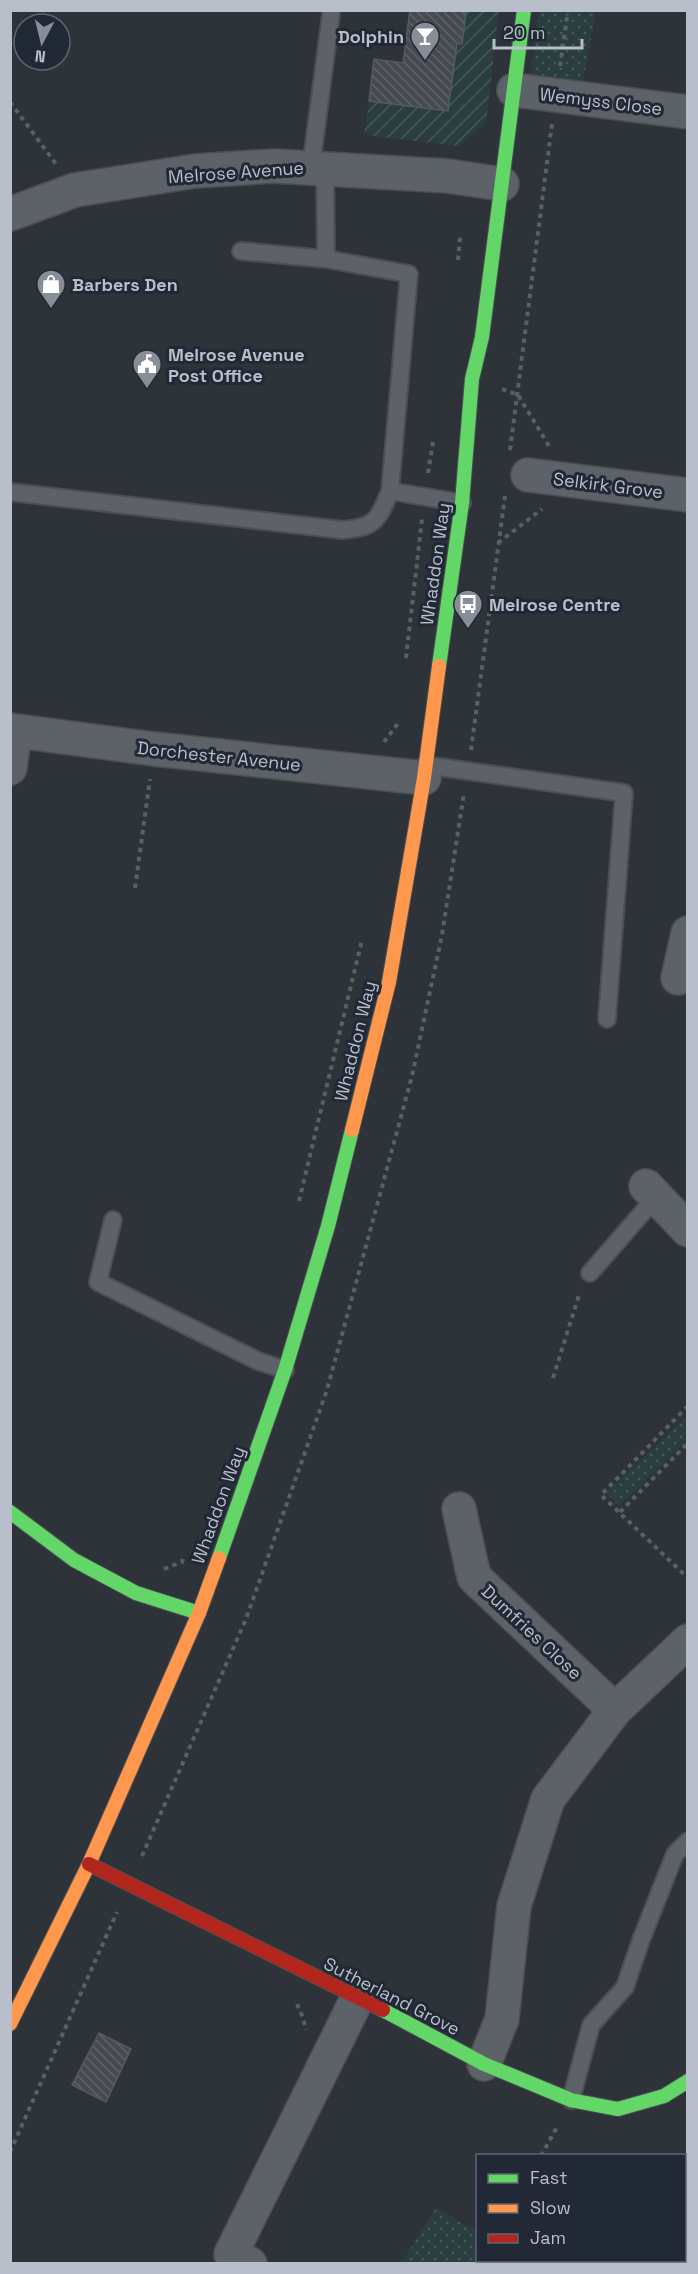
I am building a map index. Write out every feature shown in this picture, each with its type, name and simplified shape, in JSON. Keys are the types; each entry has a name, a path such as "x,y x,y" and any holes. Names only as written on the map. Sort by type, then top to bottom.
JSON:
{"street":[{"name":"Whaddon Way","path":"10,2024 89,1864 199,1613 285,1370 328,1227 389,982 424,771 462,503 472,379 482,337 524,10"},
{"name":"Wemyss Close","path":"514,90 687,112"},
{"name":"Melrose Avenue","path":"10,214 75,190 195,171 274,166 448,176 502,184"},
{"name":"Selkirk Grove","path":"524,472 687,495"},
{"name":"Dorchester Avenue","path":"10,768 13,730 154,749 378,774 424,771"},
{"path":"678,978 687,933"},
{"path":"651,1191 687,1230"},
{"name":"Dumfries Close","path":"459,1509 474,1577 615,1710"},
{"path":"10,1512 74,1560 136,1593 199,1613"},
{"path":"484,2064 502,2019 514,1906 548,1799 615,1710 687,1641"},
{"name":"Sutherland Grove","path":"89,1864 358,1998 484,2064 571,2100 618,2109 664,2096 687,2081"},
{"path":"250,2264 231,2254 358,1998"}],"lane":[{"path":"326,259 318,167 331,14"},
{"path":"10,492 343,530 363,528 379,516 390,491 410,274 326,259 241,251"},
{"path":"390,491 462,503"},
{"path":"424,771 468,771 624,794 607,1019"},
{"path":"590,1273 651,1191"},
{"path":"113,1220 98,1282 258,1361 285,1370"},
{"path":"571,2100 591,2025 625,1987 675,1854 687,1841"}],"path":[{"path":"468,771 524,472 518,395 568,10"},
{"path":"10,102 75,190"},
{"path":"457,270 462,227"},
{"path":"500,388 518,395 556,456 524,472"},
{"path":"405,668 424,497 434,436"},
{"path":"378,774 384,740 398,724 400,713"},
{"path":"135,888 154,749"},
{"path":"297,1209 362,937"},
{"path":"553,1378 581,1288 590,1273"},
{"path":"687,1406 601,1495 687,1578"},
{"path":"620,1512 687,1443"},
{"path":"161,1570 182,1562 186,1551"}],"green space":[{"path":"456,11 499,11 486,123 458,146 364,135 369,101 448,111 453,69 450,42 462,44"},
{"path":"539,11 596,11 583,82 530,77"},
{"path":"687,1416 687,1440 619,1506 606,1493"},
{"path":"436,2208 476,2231 476,2262 533,2263 401,2263"},
{"path":"686,2248 687,2263 651,2263 686,2262"}],"building":[{"name":"Dolphin","path":"410,10 456,10 466,13 462,44 457,43 448,111 369,101 374,59 403,63"},
{"path":"99,2033 131,2049 106,2102 72,2085"}],"traffic: fast":[{"path":"439,666 462,503 472,379 482,337 524,10"},
{"path":"219,1558 285,1370 328,1226 352,1130"},
{"path":"10,1512 74,1560 136,1593 199,1613"},
{"path":"383,2010 484,2064 571,2100 618,2109 664,2096 688,2081"}],"traffic: slow":[{"path":"352,1130 389,982 424,778 439,666"},
{"path":"10,2024 89,1864 199,1613 219,1558"}],"traffic: jam":[{"path":"89,1864 383,2010"}],"place":[{"name":"Dolphin","path":"425,62"},
{"name":"Barbers Den","path":"51,310"},
{"name":"Melrose Avenue Post Office","path":"147,390"},
{"name":"Melrose Centre","path":"468,630"}]}
